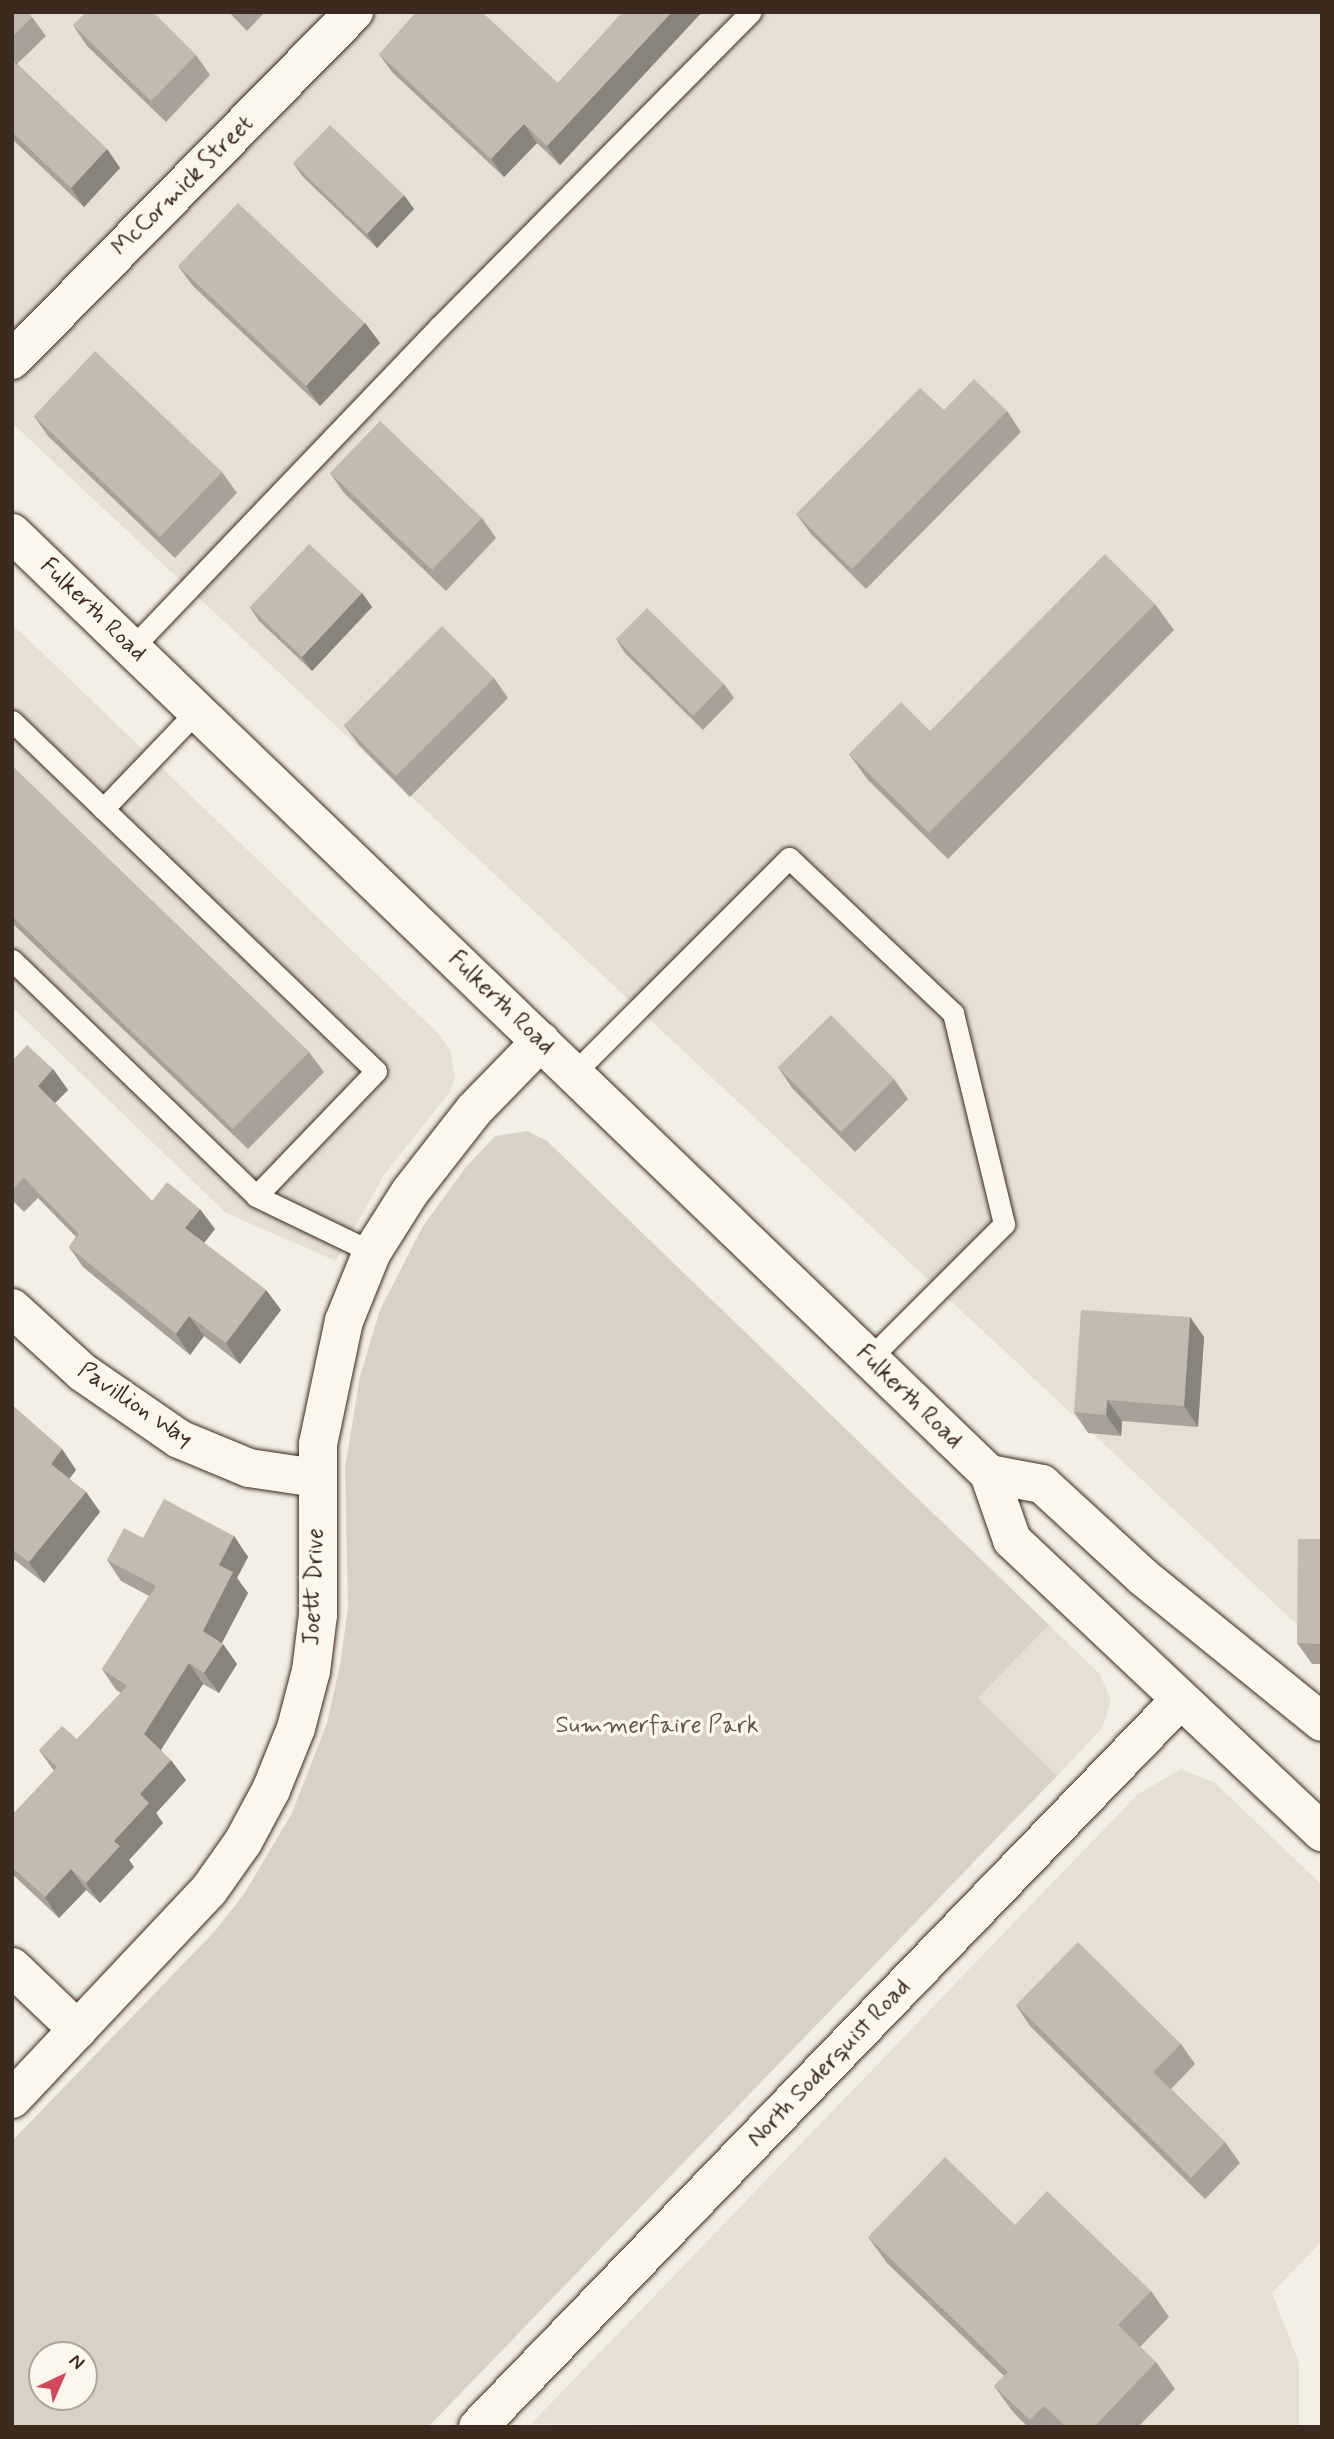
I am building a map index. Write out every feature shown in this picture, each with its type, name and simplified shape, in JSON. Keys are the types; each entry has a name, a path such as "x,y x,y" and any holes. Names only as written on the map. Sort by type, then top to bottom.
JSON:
{"street":[{"name":"McCormick Street","path":"12,360 354,12"},
{"name":"Fulkerth Road","path":"12,533 989,1474 1012,1540 1322,1832"},
{"name":"Joett Drive","path":"12,2099 217,1879 257,1818 285,1759 304,1703 314,1645 316,1478 321,1412 335,1352 372,1252 453,1136 541,1041"},
{"name":"Pavillion Way","path":"12,1308 82,1372 179,1439 249,1468 316,1478"},
{"path":"989,1474 1042,1484 1143,1577 1322,1722"},
{"name":"North Soderquist Road","path":"478,2427 1180,1700"},
{"path":"12,1967 78,2030"}],"lane":[{"path":"132,648 439,327 751,12"},
{"path":"103,808 197,711"},
{"path":"12,722 376,1070 256,1196"},
{"path":"574,1073 789,858 953,1013 1004,1224 869,1359"},
{"path":"12,960 256,1196 372,1252"}],"shaded area":[{"path":"12,12 1322,12 1322,1648 12,423"},
{"path":"12,624 439,1034 450,1050 455,1077 449,1093 384,1175 336,1261 226,1213 12,1007"},
{"path":"1049,1625 1100,1674 1111,1701 1102,1728 1057,1776 978,1698"},
{"path":"1181,1769 1215,1783 1322,1885 1322,2241 1272,2293 1299,2363 1299,2427 531,2424 1138,1794"}],"green space":[{"name":"Summerfaire Park","path":"527,1131 547,1141 1049,1625 978,1698 1057,1776 428,2427 12,2427 12,2141 215,1931 244,1894 292,1813 327,1723 340,1665 348,1608 345,1468 360,1376 380,1310 423,1226 466,1167 495,1136"}],"building":[{"path":"12,12 28,12 32,17 12,37"},
{"path":"86,12 153,12 196,55 151,101 73,25"},
{"path":"416,12 482,12 558,83 623,12 672,12 547,146 524,124 491,159 379,54"},
{"path":"12,60 107,149 71,188 12,132"},
{"path":"330,125 404,195 367,234 293,163"},
{"path":"238,203 365,323 306,386 178,266"},
{"path":"95,351 222,472 160,537 34,416"},
{"path":"974,379 1007,411 852,569 796,514 920,388 944,410"},
{"path":"380,421 482,518 432,570 330,473"},
{"path":"309,544 362,593 302,657 250,607"},
{"path":"1105,554 1155,604 929,833 849,754 901,702 930,731"},
{"path":"647,608 724,684 693,716 616,639"},
{"path":"442,626 494,678 396,776 344,725"},
{"path":"12,766 309,1052 233,1129 12,916"},
{"path":"831,1015 894,1079 841,1132 778,1067"},
{"path":"27,1045 53,1069 38,1086 152,1201 167,1182 200,1209 185,1228 266,1290 226,1343 189,1316 176,1334 69,1247 79,1234 24,1178 12,1190 12,1061"},
{"path":"1081,1310 1190,1317 1184,1406 1107,1400 1106,1415 1074,1412"},
{"path":"12,1405 62,1449 51,1464 86,1492 29,1562 12,1549"},
{"path":"164,1499 234,1536 219,1565 233,1572 203,1631 223,1644 204,1673 189,1663 144,1734 171,1760 140,1794 149,1803 114,1841 120,1846 86,1883 71,1869 45,1897 12,1867 12,1810 15,1812 57,1767 39,1750 62,1726 77,1739 127,1686 102,1669 156,1586 107,1560 124,1528 143,1538"},
{"path":"1298,1539 1322,1539 1322,1644 1297,1643"},
{"path":"1078,1942 1181,2044 1153,2072 1225,2142 1191,2178 1016,2005"},
{"path":"945,2157 1015,2225 1047,2191 1151,2291 1118,2325 1156,2362 1094,2427 1066,2427 1044,2406 1030,2420 994,2386 1008,2372 868,2237"}]}
